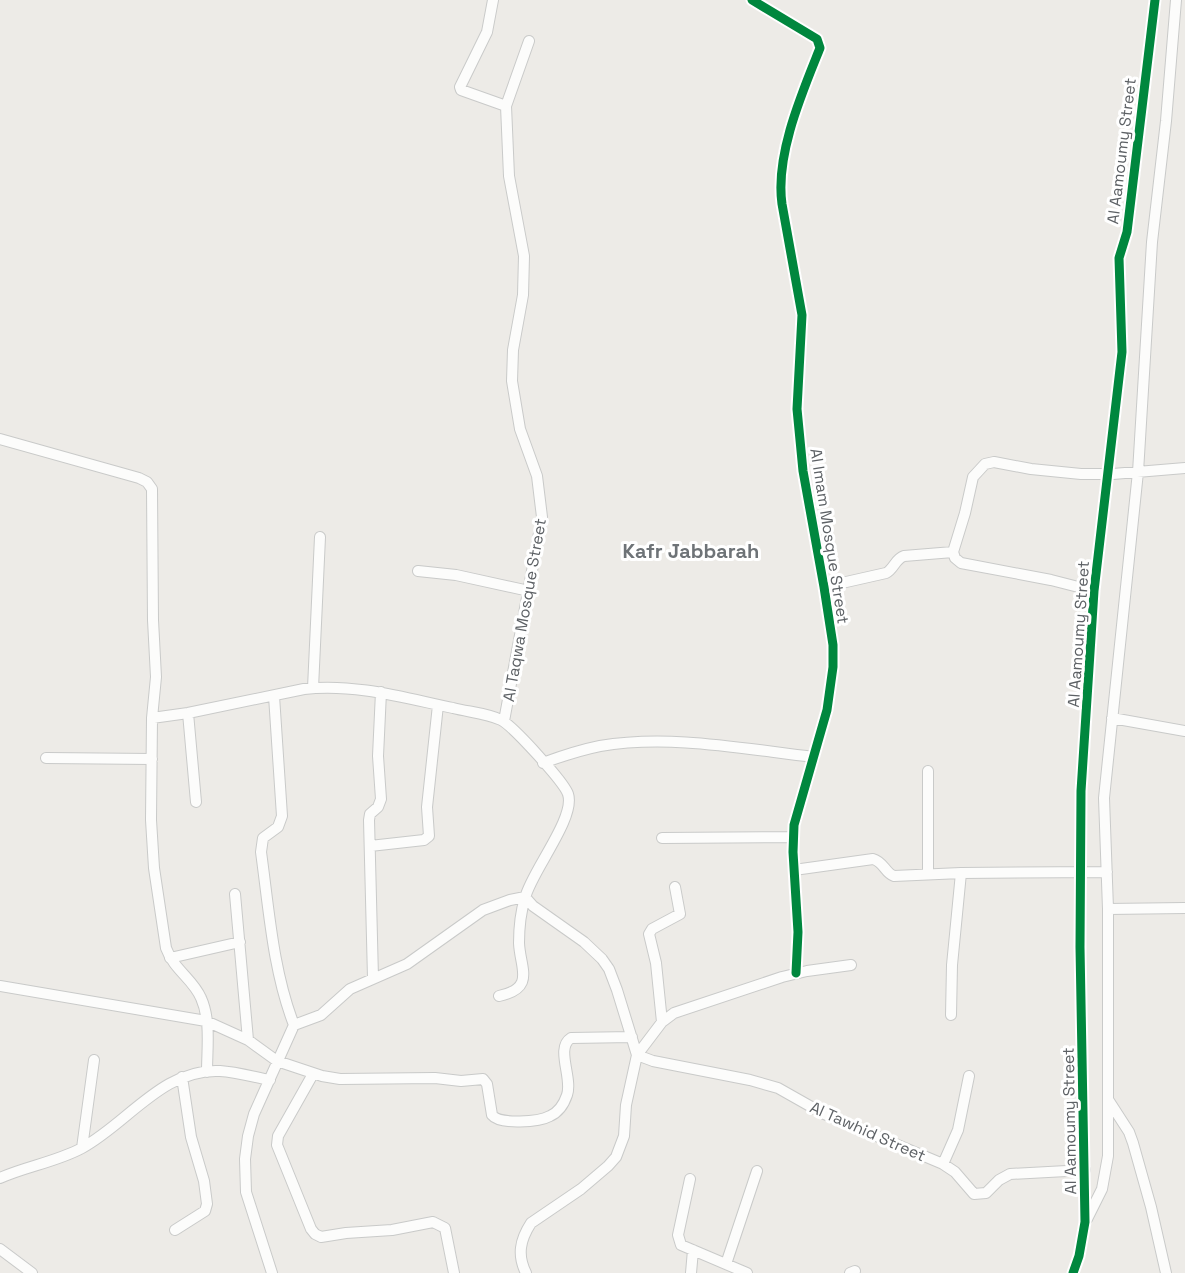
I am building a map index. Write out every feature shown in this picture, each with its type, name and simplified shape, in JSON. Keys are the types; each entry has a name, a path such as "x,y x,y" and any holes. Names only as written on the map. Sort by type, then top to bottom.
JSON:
{"street":[{"path":"493,0 487,32 460,87 461,90 506,106"},
{"name":"Al Imam Mosque Street","path":"752,0 820,43 795,114 781,186 782,204 802,315 797,410 802,471 833,645 833,667 827,710 797,810 792,837 798,932 796,974"},
{"name":"Al Aamoumy Street","path":"1072,1273 1085,1222 1086,1170 1080,947 1081,791 1095,591 1122,352 1119,258 1127,232 1155,0"},
{"path":"1085,1222 1102,1189 1106,1173 1108,909 1104,798 1136,472 1152,242 1166,121 1176,0"},
{"name":"Al Taqwa Mosque Street","path":"504,721 541,530 542,503 537,476 520,429 512,381 513,350 523,295 524,256 509,176 506,106 529,41"},
{"path":"0,439 128,474 147,482 152,489 152,597 156,677 152,718 151,820 154,868 160,914 170,958 201,998 206,1021 207,1072"},
{"path":"1095,591 961,563 955,558 953,552 973,477 985,464 994,462 1060,472 1110,474 1185,468"},
{"path":"313,688 320,537"},
{"path":"824,587 886,573 904,556 953,552"},
{"path":"418,571 456,575 529,591"},
{"path":"152,718 188,714 313,688 381,692 494,717 511,726 564,787 569,809 525,897 519,943 525,974 520,986 511,994 499,996"},
{"path":"373,978 370,814 378,807 381,799 378,756 381,692"},
{"path":"274,696 282,816 278,827 263,838 261,852 274,946 286,1006 294,1025"},
{"path":"370,846 424,840 429,836 427,807 438,705"},
{"path":"188,714 196,802"},
{"path":"1112,718 1185,731"},
{"path":"543,763 600,746 657,741 814,757"},
{"path":"46,758 152,759"},
{"path":"928,771 928,874"},
{"path":"662,838 792,837"},
{"path":"794,870 873,859 881,863 891,875 1107,872"},
{"path":"951,1015 952,965 961,873"},
{"path":"662,1022 656,963 649,934 652,929 680,914 675,887"},
{"path":"235,894 248,1040"},
{"path":"272,1273 249,1200 245,1178 248,1136 254,1114 294,1025 321,1015 345,992 407,964 483,910 525,897"},
{"path":"525,897 533,906 584,942 602,959 609,969 617,990 637,1055"},
{"path":"1108,909 1185,908"},
{"path":"170,958 240,942"},
{"path":"526,1273 521,1259 520,1246 531,1223 600,1174 616,1157 624,1136 630,1085 637,1055 662,1022 674,1013 685,1009 796,974 851,965"},
{"path":"0,986 206,1021 248,1040 277,1060 313,1074 340,1079 435,1078 461,1081 483,1079 487,1084 492,1115 495,1119 504,1121 540,1120 563,1105 568,1093 569,1081 564,1049 571,1038 632,1037"},
{"name":"Al Tawhid Street","path":"637,1055 653,1061 750,1080 778,1088 824,1114 943,1164 955,1172 977,1195 986,1193 999,1180 1010,1174 1086,1170"},
{"path":"82,1148 94,1060"},
{"path":"0,1178 58,1159 82,1148 117,1125 167,1084 182,1077 220,1071 270,1080"},
{"path":"313,1074 278,1136 278,1145 315,1234 321,1237 392,1230 433,1222 445,1228 454,1273"},
{"path":"943,1164 958,1130 969,1076"},
{"path":"175,1230 205,1211 207,1204 204,1181 191,1137 182,1077"},
{"path":"1108,1101 1129,1132 1133,1143 1166,1273"},
{"path":"726,1264 757,1171"},
{"path":"690,1179 678,1235 681,1245 747,1273"},
{"path":"0,1249 32,1273"},
{"path":"691,1273 693,1250"}],"cycle path":[{"path":"752,0 817,39 820,48 805,84 786,145 781,185 782,204 802,315 797,409 803,471 833,645 833,667 827,710 794,825 793,852 798,932 796,973"},
{"path":"1073,1273 1079,1256 1085,1222 1080,947 1081,791 1094,591 1122,352 1119,258 1127,232 1155,0"}],"district":[{"name":"Kafr Jabbarah","path":"691,551"}]}
